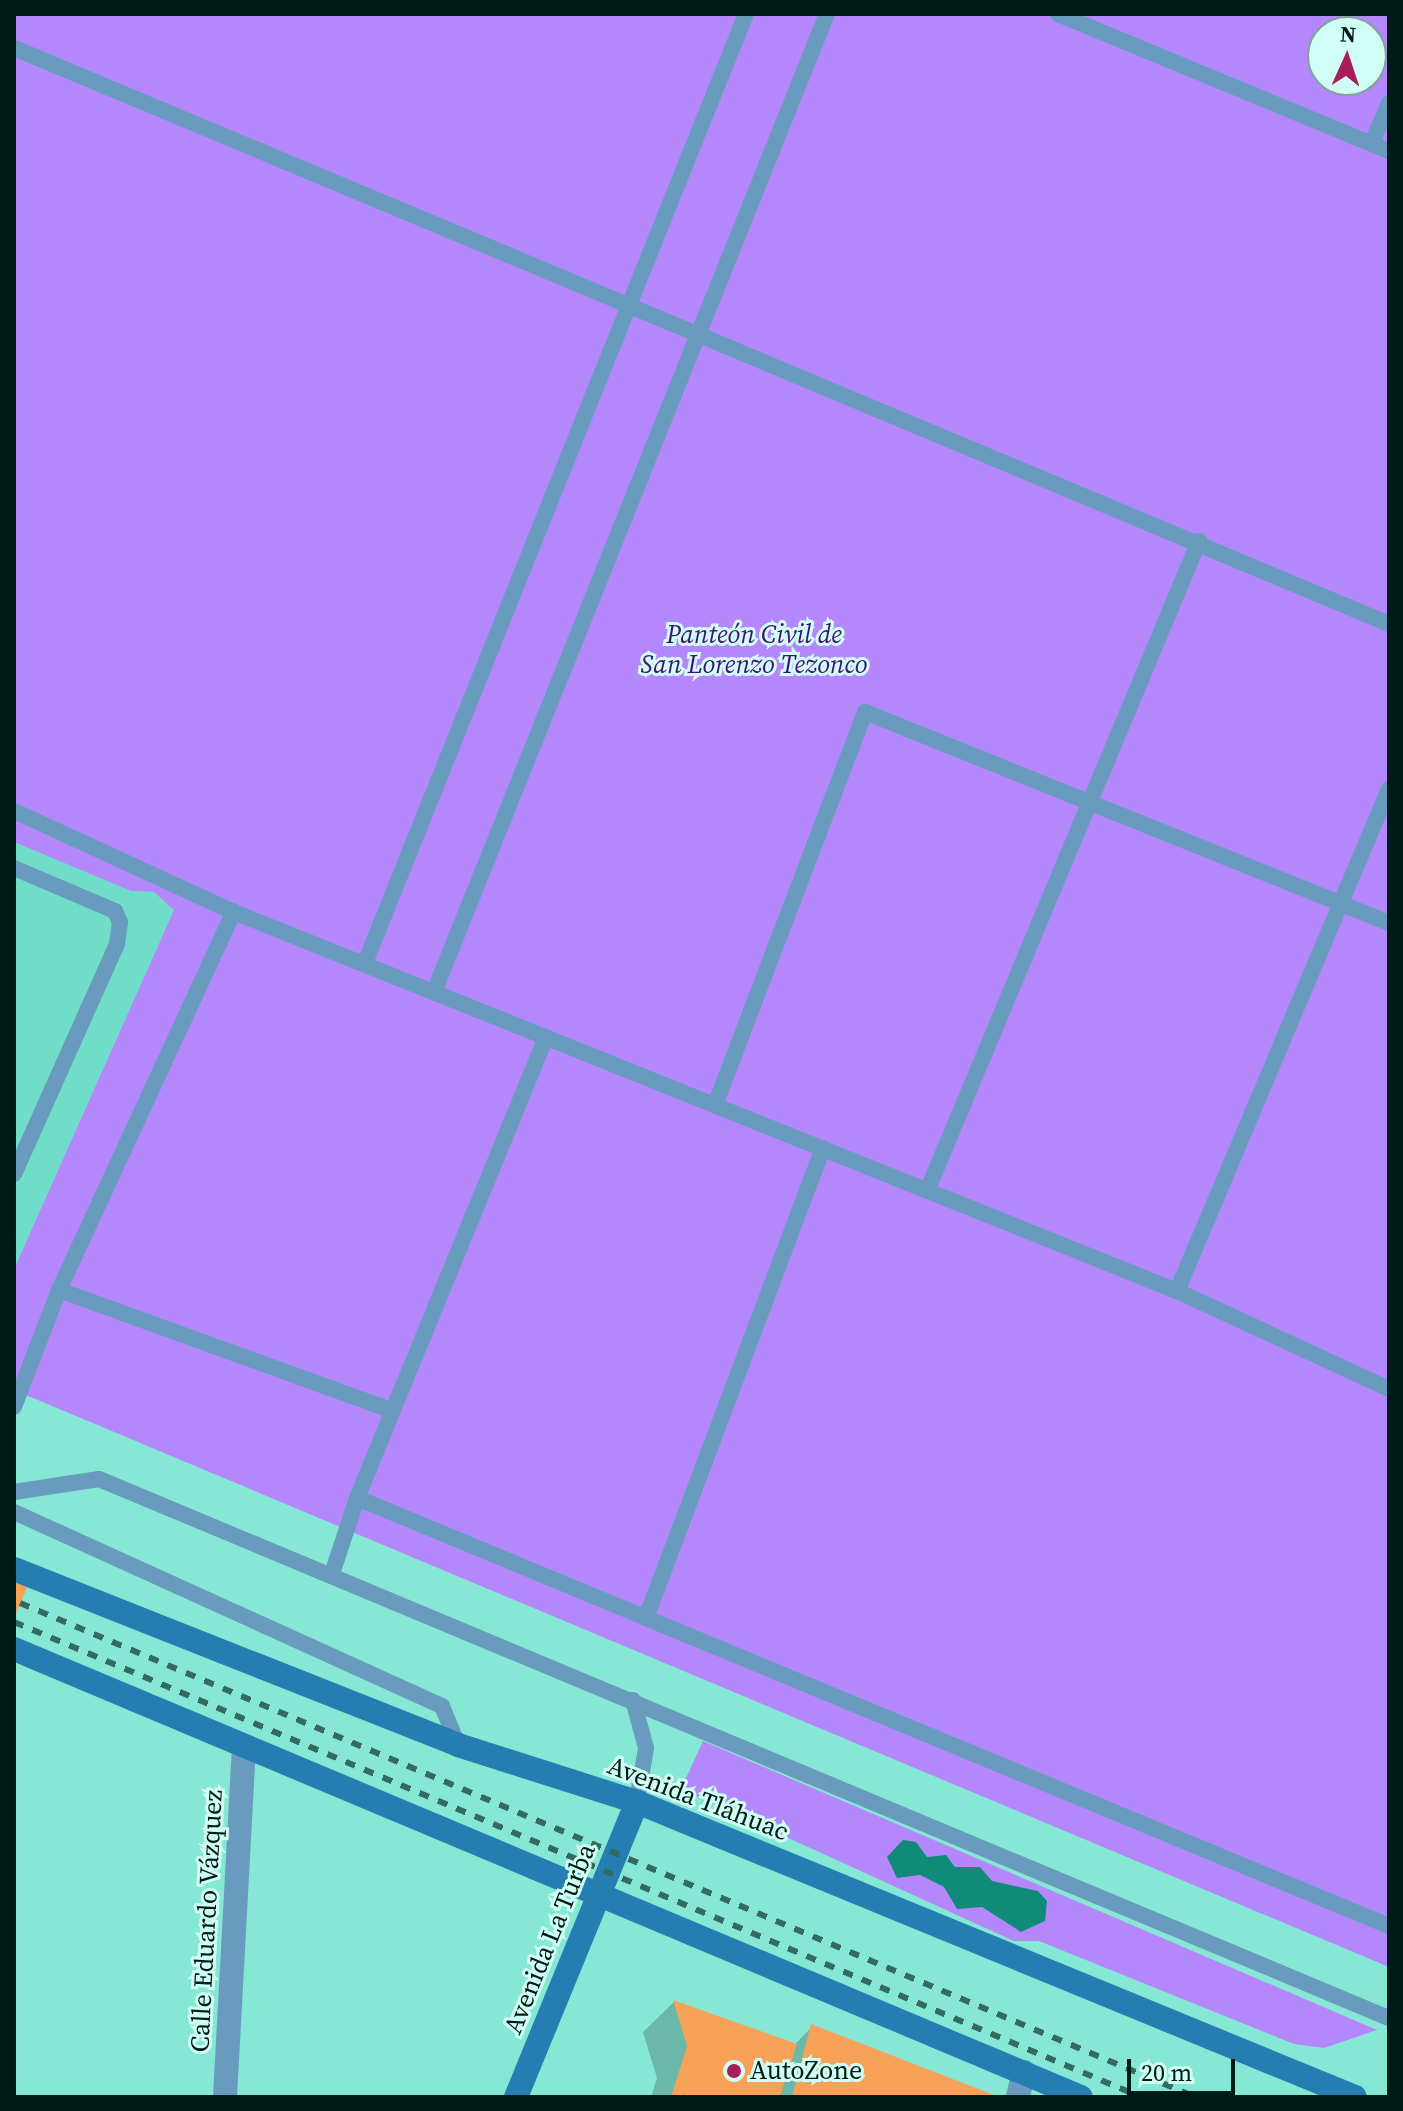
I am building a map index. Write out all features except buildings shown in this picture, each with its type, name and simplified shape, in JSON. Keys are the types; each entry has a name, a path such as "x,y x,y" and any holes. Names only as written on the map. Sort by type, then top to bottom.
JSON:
{"main road":[{"name":"Avenida Tláhuac","path":"14,1569 458,1745 637,1802 1355,2097"},
{"path":"14,1649 1081,2097"},
{"name":"Avenida La Turba","path":"516,2097 637,1802"}],"street":[{"name":"Calle Eduardo Vázquez","path":"225,2097 244,1748"},
{"path":"1018,2097 1024,2072"}],"lane":[{"path":"365,963 746,14"},
{"path":"434,992 694,337 827,14"},
{"path":"1058,14 1389,151"},
{"path":"14,48 628,306 694,337 1199,541 1389,624"},
{"path":"1372,143 1389,103"},
{"path":"927,1191 1199,541"},
{"path":"715,1105 865,712 1091,800 1389,923"},
{"path":"1177,1291 1389,789"},
{"path":"14,811 234,912 1177,1291 1389,1389"},
{"path":"14,868 115,911 120,922 117,944 14,1174"},
{"path":"14,1407 59,1290 234,912"},
{"path":"332,1574 388,1409 546,1037"},
{"path":"646,1618 823,1148"},
{"path":"59,1290 388,1409"},
{"path":"14,1492 99,1479 1389,2018"},
{"path":"357,1498 1389,1926"},
{"path":"14,1512 442,1706 458,1745"},
{"path":"633,1700 646,1748 637,1802"}],"shaded area":[{"path":"14,842 131,891 154,892 174,910 14,1269"},
{"path":"903,1840 916,1842 927,1857 946,1855 955,1867 980,1867 992,1881 1038,1891 1047,1901 1045,1921 1021,1932 982,1907 957,1909 944,1887 920,1875 897,1878 887,1857"}],"green space":[{"name":"Panteón Civil de San Lorenzo Tezonco","path":"14,14 1389,14 1389,1967 14,1390 14,1269 174,910 154,892 131,891 14,842"},
{"path":"703,1741 1377,2030 1324,2048 1294,2044 1039,1941 1014,1941 681,1789"}],"railway":[{"path":"20,1603 1195,2097"},
{"path":"14,1622 1141,2097"}],"place":[{"name":"AutoZone","path":"734,2071"}]}
